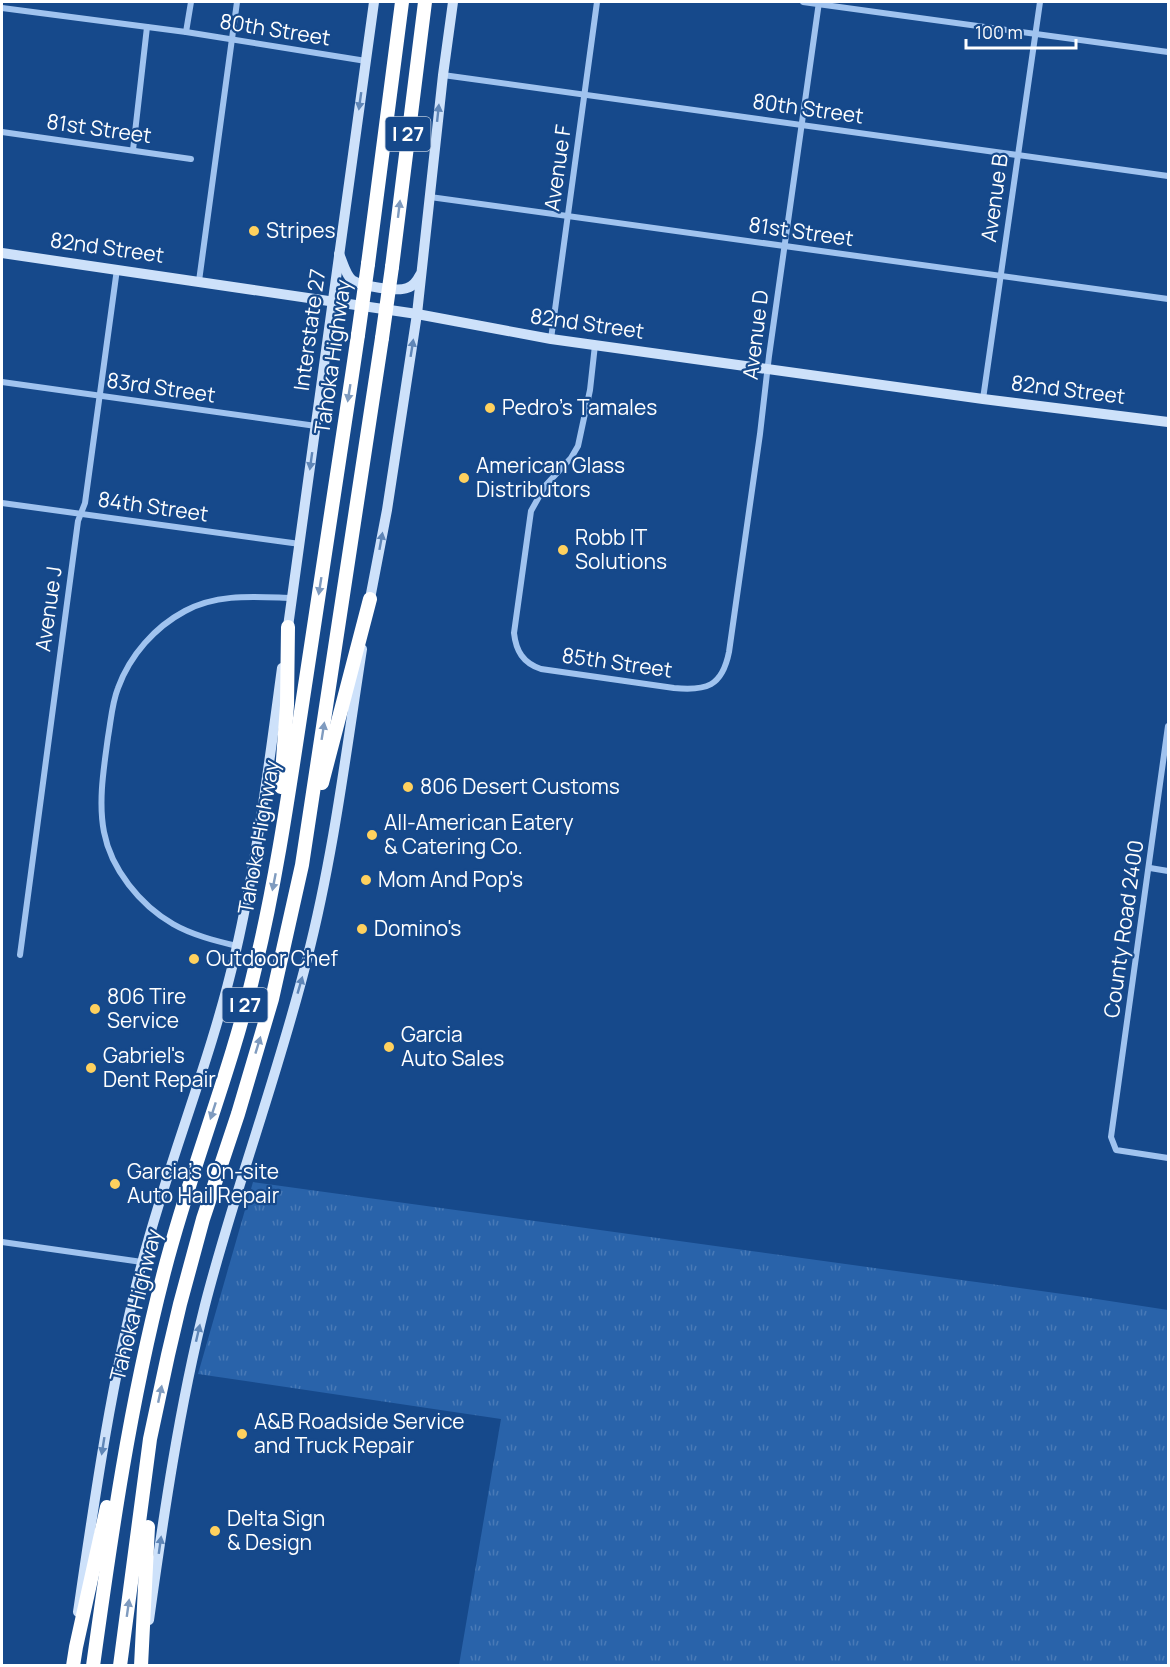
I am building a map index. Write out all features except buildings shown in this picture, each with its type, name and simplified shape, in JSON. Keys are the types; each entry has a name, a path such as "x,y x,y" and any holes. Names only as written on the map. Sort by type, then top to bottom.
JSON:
{"highway":[{"name":"Tahoka Highway","path":"93,1665 117,1496 133,1406 160,1287 175,1230 254,972 274,880 358,335 402,2"},
{"name":"Tahoka Highway","path":"120,1665 152,1430 180,1304 200,1230 272,999 304,852 382,338 425,2"},
{"path":"304,852 370,598"},
{"path":"279,851 287,705 288,627"},
{"path":"71,1665 100,1546 110,1494 133,1406"},
{"path":"142,1665 152,1430"}],"main road":[{"name":"Interstate 27","path":"288,627 374,2"},
{"path":"142,1665 167,1493 186,1385 215,1267 275,1072 311,944 328,867 417,314 442,75 453,2"},
{"name":"82nd Street","path":"2,253 417,314 551,339 983,399 1168,422"},
{"path":"339,254 351,279 372,286 404,290 414,284 422,271"},
{"name":"Tahoka Highway","path":"71,1665 107,1420 129,1315 142,1262 212,1041 246,907 265,798 288,627"}],"street":[{"path":"186,33 191,2"},
{"path":"199,281 237,2"},
{"name":"Avenue F","path":"551,339 597,2"},
{"path":"803,2 1168,52"},
{"name":"Avenue B","path":"983,399 1040,2"},
{"name":"Avenue D","path":"724,671 741,578 819,3"},
{"name":"80th Street","path":"2,8 147,27 366,61"},
{"path":"133,150 147,27"},
{"name":"80th Street","path":"442,75 1168,176"},
{"name":"81st Street","path":"2,132 191,159"},
{"name":"81st Street","path":"430,197 1168,299"},
{"name":"Avenue J","path":"20,955 78,522 86,503 117,269"},
{"name":"85th Street","path":"595,345 590,390 578,446 571,458 545,486 531,511 514,633 517,648 527,662 541,669 690,690 706,686 720,678 724,671"},
{"name":"83rd Street","path":"2,382 316,426"},
{"name":"84th Street","path":"2,503 300,544"},
{"path":"237,946 174,925 146,904 120,872 105,838 102,819 102,789 113,705 117,689 130,662 152,636 174,617 202,603 214,600 242,597 292,598"},
{"name":"County Road 2400","path":"1168,726 1111,1137 1116,1150 1168,1158"},
{"path":"1150,868 1168,871"},
{"path":"2,1242 142,1262"}],"green space":[{"path":"253,1182 1168,1310 1168,1665 459,1665 501,1419 198,1374"}],"place":[{"name":"Stripes","path":"254,231"},
{"name":"Pedro's Tamales","path":"490,408"},
{"name":"American Glass Distributors","path":"464,478"},
{"name":"Robb IT Solutions","path":"563,550"},
{"name":"806 Desert Customs","path":"408,787"},
{"name":"All-American Eatery & Catering Co.","path":"372,835"},
{"name":"Mom And Pop's","path":"366,880"},
{"name":"Domino's","path":"362,929"},
{"name":"Outdoor Chef","path":"194,959"},
{"name":"806 Tire Service","path":"95,1009"},
{"name":"Garcia Auto Sales","path":"389,1047"},
{"name":"Gabriel's Dent Repair","path":"91,1068"},
{"name":"Garcia’s On-site Auto Hail Repair","path":"115,1184"},
{"name":"A&B Roadside Service and Truck Repair","path":"242,1434"},
{"name":"Delta Sign & Design","path":"215,1531"}]}
